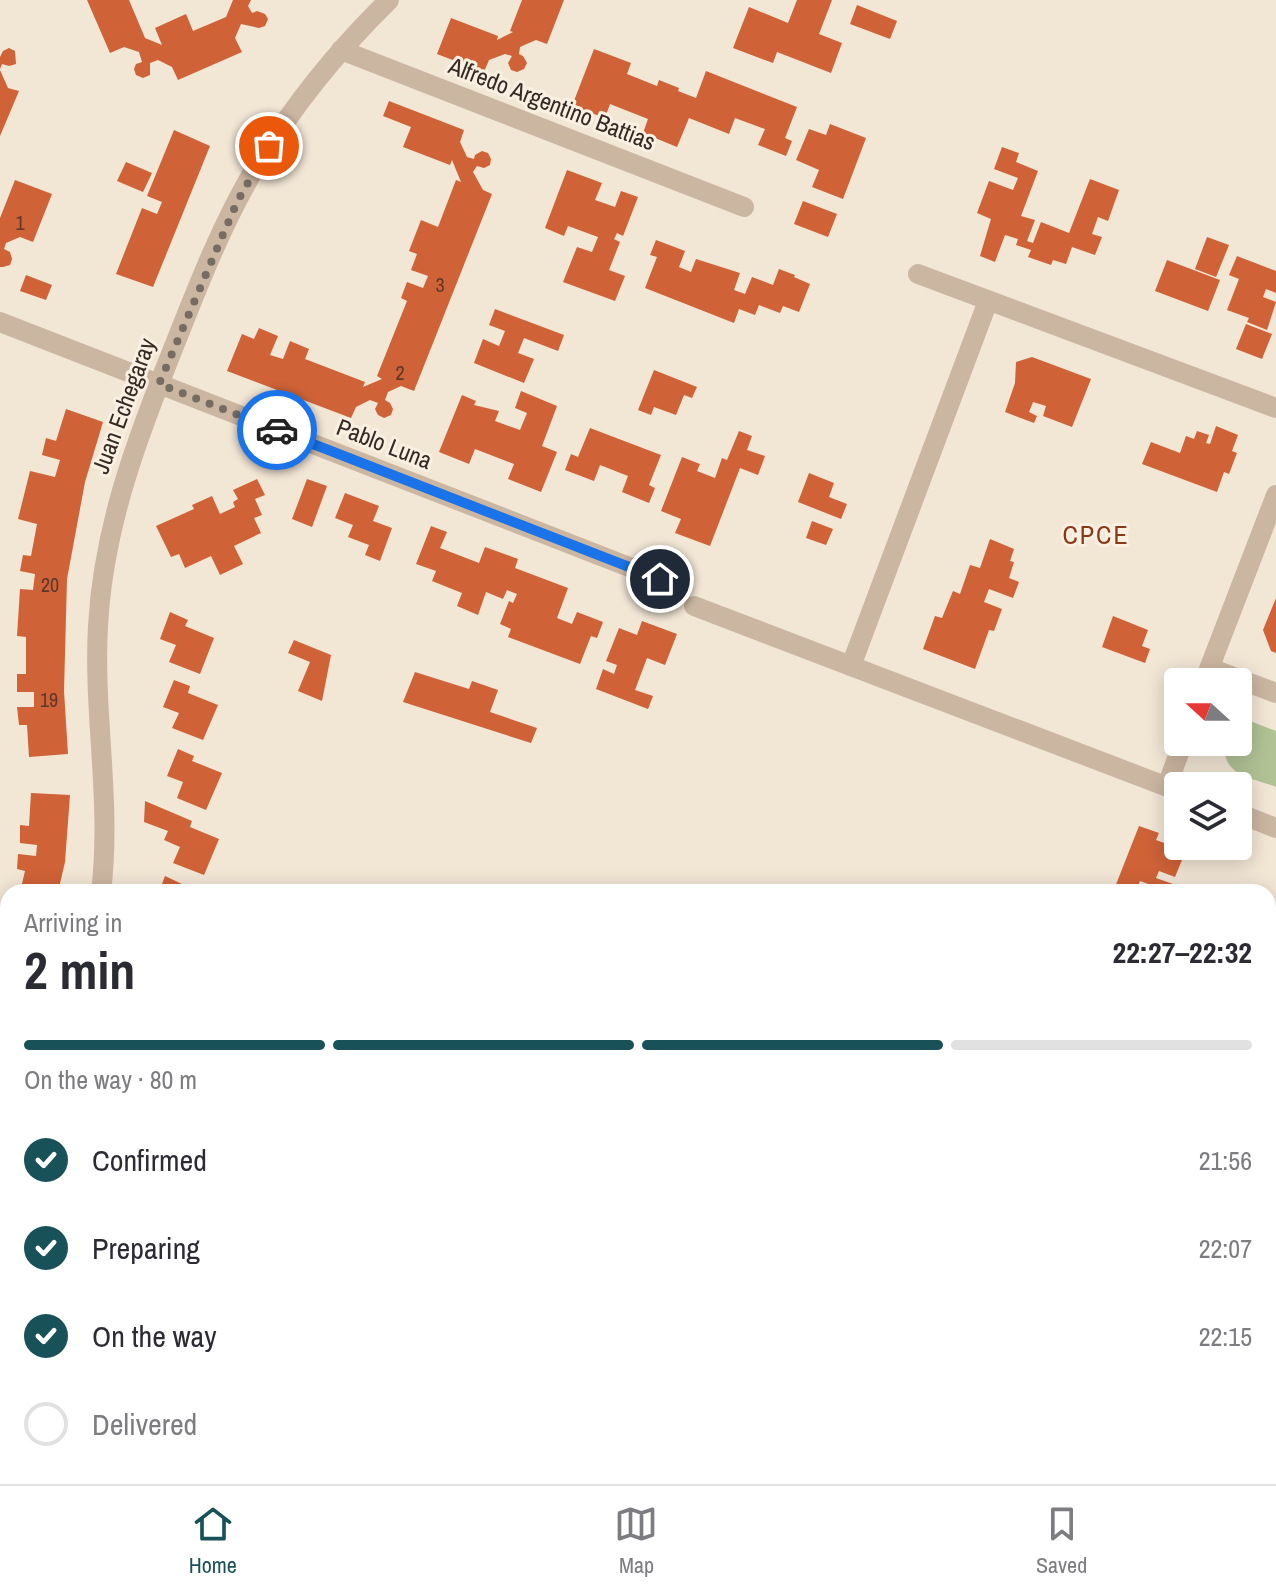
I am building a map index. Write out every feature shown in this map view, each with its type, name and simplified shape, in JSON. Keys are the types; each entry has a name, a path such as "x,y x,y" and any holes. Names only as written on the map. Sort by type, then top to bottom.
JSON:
{"street":[{"name":"Juan Echegaray","path":"102,884 104,789 97,655 101,585 122,486 159,384 210,261 252,174 295,107 341,50 389,0"},
{"name":"Alfredo Argentino Battias","path":"341,50 744,207"},
{"path":"918,274 1276,408"},
{"path":"851,666 988,301"},
{"name":"Pablo Luna","path":"0,322 660,579"},
{"path":"1210,668 1276,495"},
{"path":"694,606 1164,785"},
{"path":"1252,687 1276,693"},
{"path":"1252,819 1276,828"}],"green space":[{"path":"1252,722 1276,731 1276,787 1252,779 1252,772 1237,772 1226,756 1252,756"}],"building":[{"path":"87,0 129,0 145,38 162,45 155,28 186,14 193,31 226,17 233,0 251,0 248,6 252,13 265,14 268,19 265,26 259,28 241,24 235,38 242,52 178,80 172,67 158,60 150,63 150,75 143,78 136,75 134,69 136,64 142,62 139,52 124,47 110,53"},
{"path":"522,0 564,0 547,44 536,40 520,47 519,54 527,63 524,69 517,72 511,70 508,63 512,56 505,54 489,60 484,72 437,54 451,18 498,36 497,40 513,32 510,31"},
{"path":"797,0 832,0 819,34 842,43 831,73 777,52 773,63 733,48 749,7 788,23"},
{"path":"857,5 897,21 890,39 850,24"},
{"path":"9,48 15,51 16,64 2,64 0,69 0,57"},
{"path":"594,49 631,63 627,74 657,86 659,80 696,98 706,71 797,107 785,138 792,141 786,156 758,145 765,129 735,118 729,134 689,118 677,147 643,133 648,119 610,104 605,118 572,106"},
{"path":"0,70 8,88 19,91 0,136"},
{"path":"389,101 464,130 460,142 467,157 474,159 482,151 488,153 491,159 490,165 484,168 477,166 473,172 483,190 492,194 414,391 401,386 388,392 385,400 393,409 391,415 384,418 375,409 378,403 370,400 356,407 351,418 227,371 242,334 254,339 259,328 278,336 270,355 283,359 290,341 309,349 305,359 365,382 363,387 382,379 377,376 407,301 401,298 407,282 423,288 428,276 411,270 417,254 409,251 421,220 438,227 456,180 461,182 452,160 450,165 403,147 411,127 383,116"},
{"path":"830,124 866,138 843,199 812,187 819,170 796,160 809,129 826,135"},
{"path":"174,130 210,146 153,287 116,274 142,208 157,214 162,202 147,196"},
{"path":"1002,147 1019,153 1016,162 1038,171 1021,216 1035,220 1027,241 1033,243 1041,222 1069,233 1090,179 1119,190 1108,221 1098,217 1092,234 1102,237 1095,255 1072,247 1066,264 1053,260 1051,265 1028,257 1031,250 1016,245 1018,239 1005,235 995,262 980,256 991,219 977,213 989,181 1013,190 1018,178 994,169"},
{"path":"126,162 152,173 143,192 117,181"},
{"path":"567,170 602,183 595,200 615,207 621,191 638,197 623,236 617,233 614,239 620,242 609,270 625,276 615,301 563,282 577,247 592,252 598,237 568,226 564,236 545,228"},
{"path":"15,180 52,194 33,242 20,237 6,243 4,249 10,252 12,259 10,265 0,267 0,218"},
{"path":"803,201 837,214 828,237 794,224"},
{"path":"1207,237 1229,245 1216,277 1195,269"},
{"path":"656,240 685,251 679,267 691,272 696,259 740,273 734,290 745,294 752,277 773,285 779,269 810,284 799,312 783,306 780,313 759,305 755,315 739,309 734,323 645,288 657,257 650,255"},
{"path":"1237,256 1276,271 1276,293 1266,289 1263,297 1276,302 1267,330 1247,322 1249,318 1227,310 1239,279 1229,275"},
{"path":"1167,260 1220,280 1208,311 1155,291"},
{"path":"26,275 52,285 46,300 20,291"},
{"path":"495,309 564,335 558,351 524,338 518,353 534,359 524,383 474,363 483,339 499,346 505,331 489,325"},
{"path":"1246,324 1272,334 1262,359 1236,349"},
{"path":"1032,357 1091,379 1072,427 1043,416 1046,406 1033,402 1029,412 1037,416 1034,423 1005,412 1015,383 1016,362"},
{"path":"654,370 697,387 692,398 684,395 676,415 654,407 651,415 638,410"},
{"path":"521,391 557,406 542,446 557,452 541,492 508,479 514,464 475,449 469,464 439,452 462,395 476,401 474,405 499,411 495,421 520,430 527,413 515,408"},
{"path":"66,409 103,422 85,482 67,579 64,691 68,754 29,757 27,725 19,725 17,707 34,707 34,692 17,692 17,674 26,674 26,637 17,636 20,589 33,590 35,574 20,571 23,555 31,556 37,524 18,519 30,471 55,477 60,460 42,455 46,438 56,441"},
{"path":"1216,426 1238,435 1232,451 1237,453 1229,474 1224,472 1217,492 1142,464 1151,442 1180,453 1186,436 1194,439 1197,431 1209,435 1206,443 1210,444"},
{"path":"590,428 661,455 649,485 655,488 649,503 622,492 628,476 600,465 594,481 565,470 571,454 578,457"},
{"path":"739,431 752,436 747,450 765,456 758,475 740,468 710,546 675,533 681,519 661,511 682,457 700,464 697,471 715,478 722,458 727,460"},
{"path":"809,473 834,483 829,497 847,504 841,519 798,502"},
{"path":"257,479 265,495 255,499 262,515 254,518 261,533 234,546 243,564 220,575 211,556 185,568 179,554 171,557 156,526 194,509 192,505 212,496 220,514 235,507 233,502 238,499 233,490"},
{"path":"307,479 327,486 312,527 292,519"},
{"path":"345,493 379,506 373,521 392,528 380,561 365,555 369,545 348,537 353,525 335,518"},
{"path":"812,521 833,529 826,545 806,538"},
{"path":"431,526 447,532 440,548 479,563 485,547 518,559 515,568 568,588 557,618 572,624 577,612 603,622 597,638 591,636 580,664 508,637 511,629 500,624 509,601 513,603 517,594 507,590 503,599 486,592 478,615 457,606 462,593 432,581 436,571 416,564"},
{"path":"990,539 1014,549 1009,578 1019,582 1013,598 989,589 984,602 1002,609 994,631 989,630 975,669 923,649 935,616 942,618 953,591 960,594 970,565 980,568"},
{"path":"1276,598 1276,653 1271,651 1263,630"},
{"path":"170,612 188,620 185,626 214,638 200,674 169,662 176,645 160,639"},
{"path":"1113,616 1148,630 1142,646 1150,649 1145,663 1102,647"},
{"path":"642,621 677,634 665,665 647,658 635,690 653,696 648,709 596,689 603,669 614,674 617,665 606,661 619,628 637,635"},
{"path":"294,640 331,655 322,701 298,691 310,662 288,653"},
{"path":"415,672 469,689 472,681 498,690 490,712 537,728 531,743 403,702"},
{"path":"174,680 190,686 188,693 218,705 203,740 172,728 179,713 163,707"},
{"path":"178,749 194,756 192,761 222,773 206,810 177,798 183,782 167,776"},
{"path":"31,793 70,795 65,862 60,884 22,884 25,871 17,869 18,854 36,856 37,845 20,843 20,825 29,826"},
{"path":"145,801 192,821 190,827 219,839 204,875 173,863 180,847 164,840 168,831 144,822"},
{"path":"1139,826 1159,833 1156,840 1164,843 1164,860 1182,860 1175,877 1159,871 1156,878 1173,884 1140,881 1139,884 1116,884"},
{"path":"165,876 182,884 162,884"}],"way so far":[{"path":"269,146 237,202 159,384 277,430"}],"district":[{"name":"CPCE","path":"1096,535"}],"route":[{"path":"277,430 660,579"}]}
